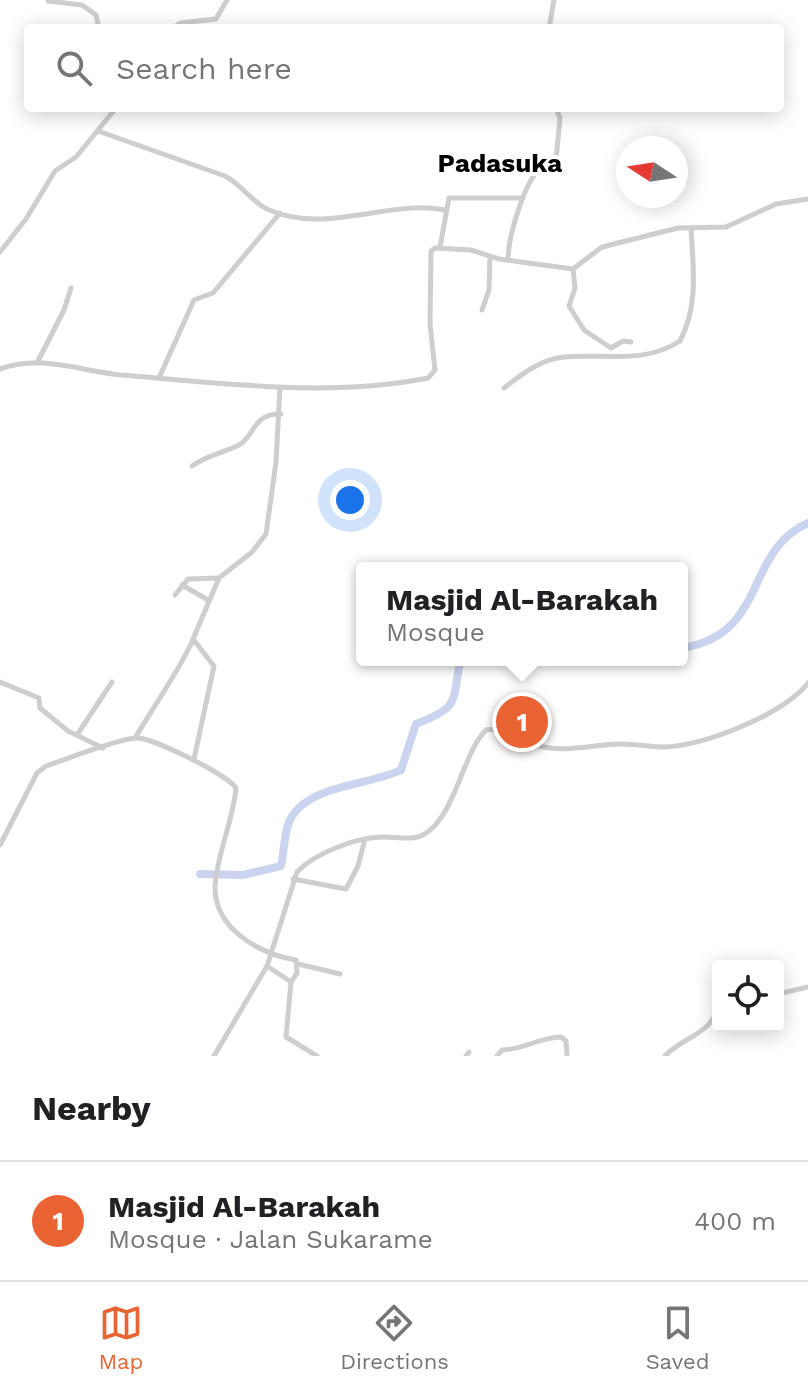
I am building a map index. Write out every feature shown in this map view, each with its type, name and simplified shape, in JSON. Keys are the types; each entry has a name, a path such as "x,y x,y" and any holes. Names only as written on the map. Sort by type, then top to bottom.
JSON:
{"street":[{"path":"179,24 216,19 227,0"},
{"path":"550,24 554,0"},
{"path":"48,1 82,5 96,15 98,24"},
{"path":"0,252 8,237 26,219 55,171 76,157 113,112"},
{"path":"508,260 508,237 523,198 542,167 556,160 560,118 558,112"},
{"path":"98,131 225,176 242,185 265,208 305,219 368,216 418,205 445,210"},
{"path":"440,247 448,198 523,198"},
{"path":"0,369 37,363 159,378 344,390 433,375 429,260 432,250 440,247 471,250 490,257 573,269 602,247 691,228 726,227 776,204 808,199"},
{"path":"159,378 194,300 213,293 280,213"},
{"path":"504,388 524,371 550,360 565,357 629,359 680,341 691,315 695,288 691,228"},
{"path":"482,310 489,290 490,257"},
{"path":"573,269 575,290 569,306 583,329 611,348 623,341 631,342"},
{"path":"37,363 64,312 71,288"},
{"path":"0,845 41,769 135,738 151,718 160,694 193,639 219,578 252,552 266,534 281,414 280,387"},
{"path":"192,466 221,449 241,444 261,419 281,414"},
{"path":"175,595 182,585 194,577 219,578"},
{"path":"182,585 208,600"},
{"path":"193,639 214,666 194,759"},
{"path":"0,682 39,698 41,709 77,735 104,749"},
{"path":"77,735 112,682"},
{"path":"214,1056 267,966 293,879 302,867 365,839 419,837 430,830 447,805 483,733 489,729 544,748 628,743 670,747 718,736 744,724 775,708 808,683"},
{"path":"135,738 194,759 220,773 236,788 216,878 216,898 224,917 250,944 298,964 340,974"},
{"path":"293,879 346,889 358,866 365,839"},
{"path":"298,964 291,982 285,1036 317,1056"},
{"path":"267,966 291,982"},
{"path":"784,993 808,987"},
{"path":"665,1056 675,1045 705,1030 712,1018"},
{"path":"497,1056 503,1050 543,1038 561,1037 566,1041 567,1056"}],"waterway":[{"path":"688,646 710,640 729,627 743,610 773,553 787,536 808,523"},
{"path":"200,874 243,875 281,866 289,822 309,800 401,770 416,724 440,713 452,702 459,666"}],"place":[{"name":"Masjid Al-Barakah","path":"522,722"}],"district":[{"name":"Padasuka","path":"500,163"}]}
